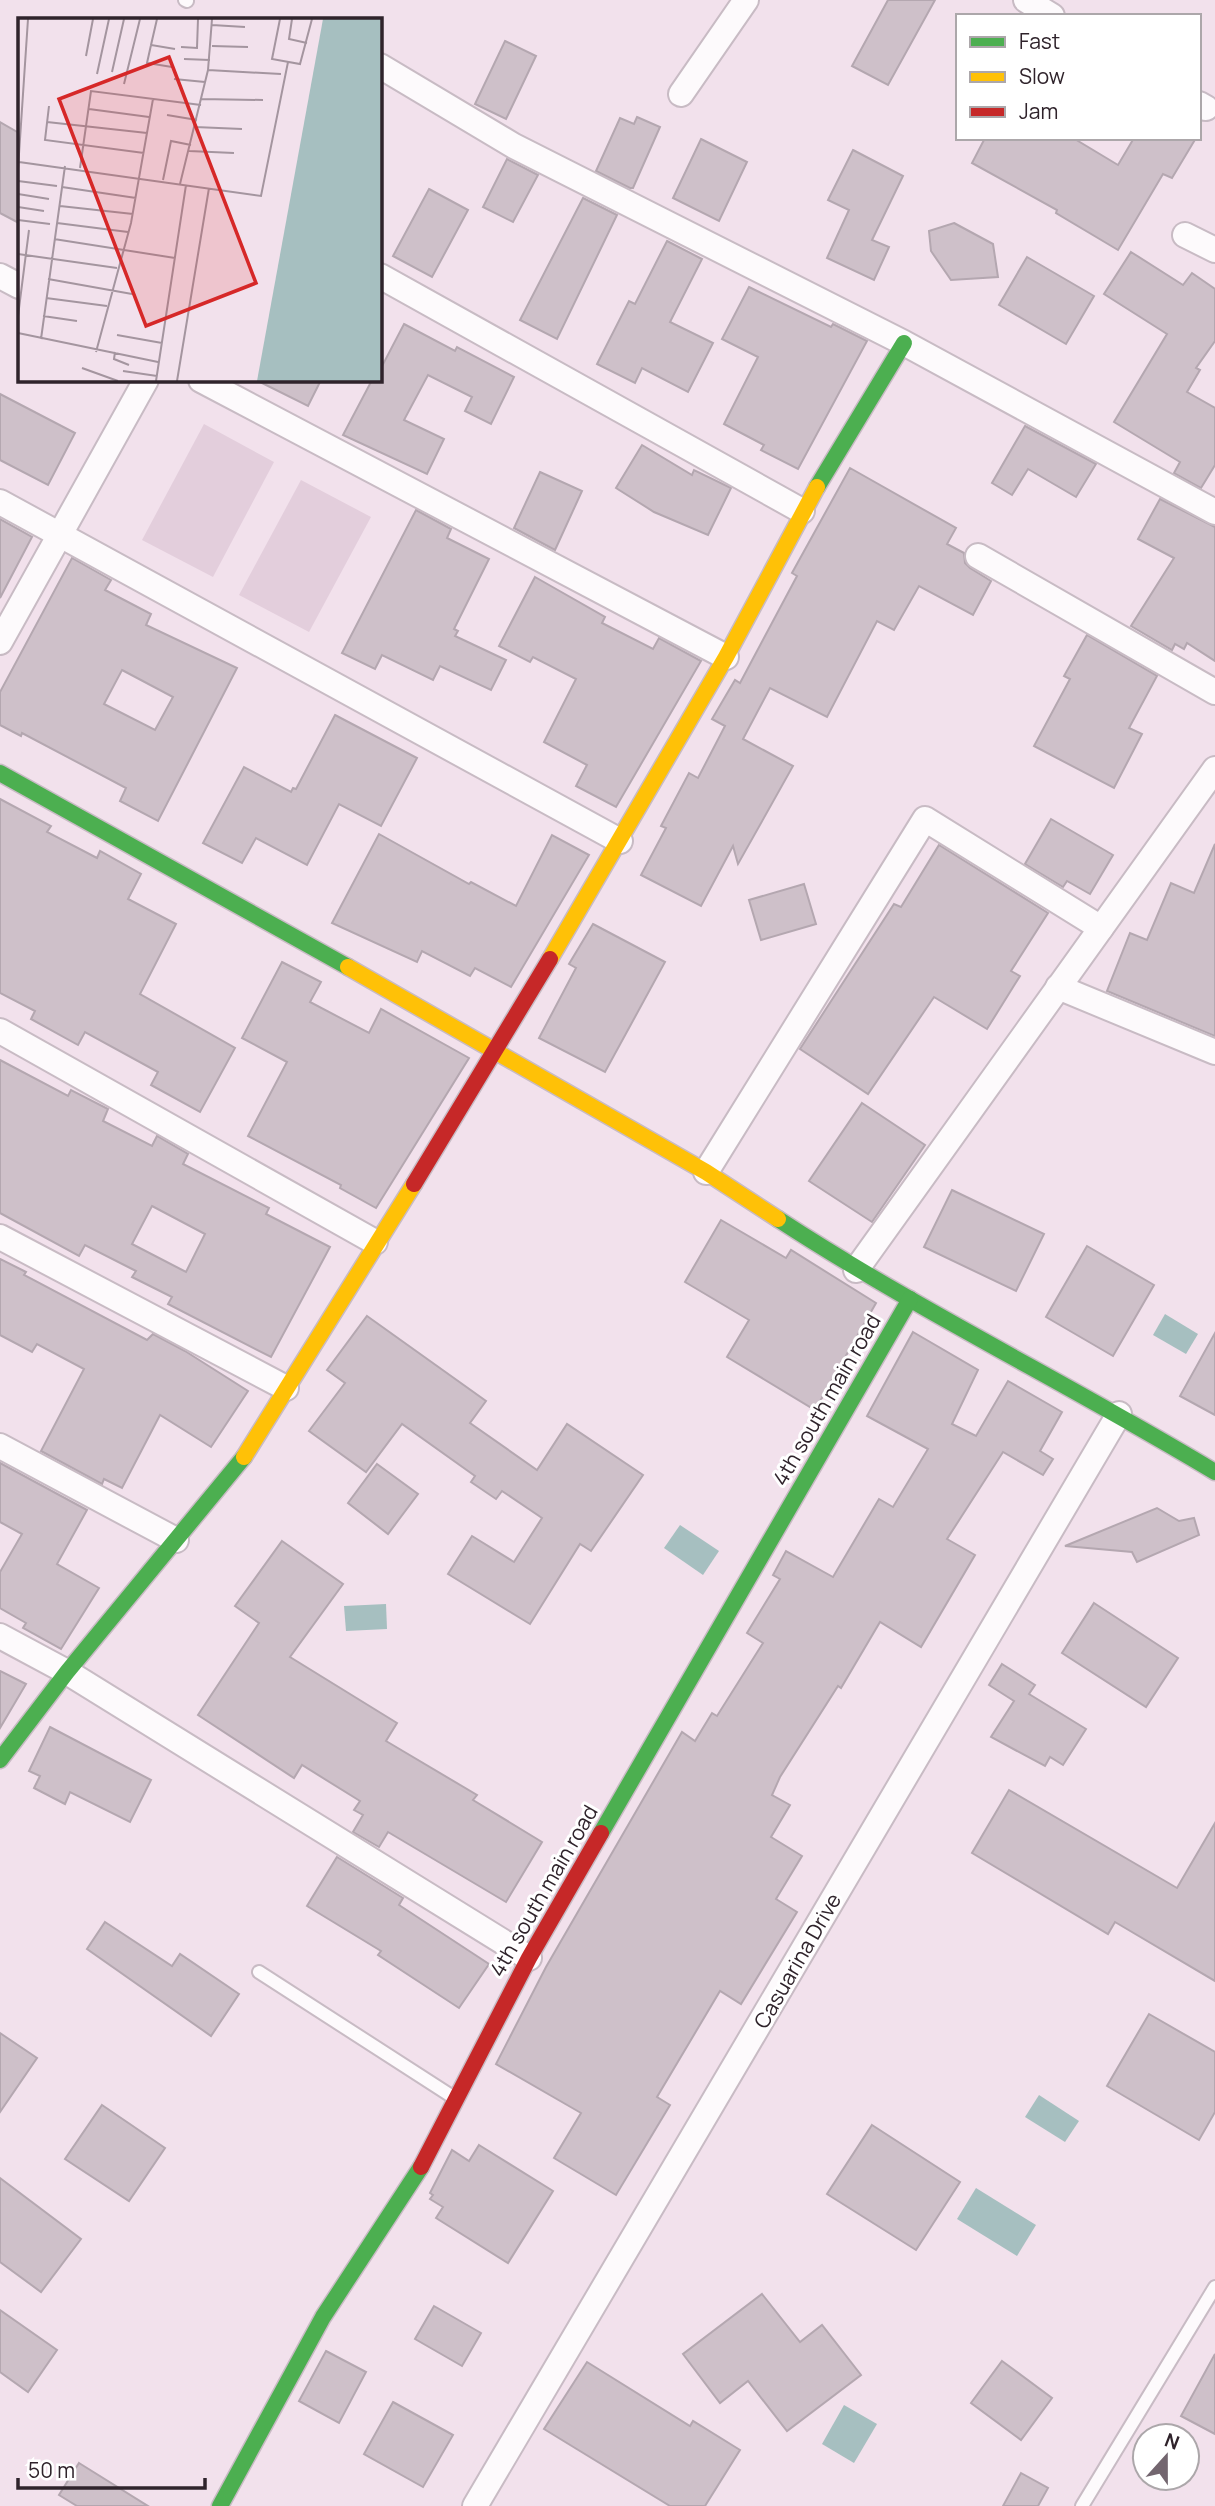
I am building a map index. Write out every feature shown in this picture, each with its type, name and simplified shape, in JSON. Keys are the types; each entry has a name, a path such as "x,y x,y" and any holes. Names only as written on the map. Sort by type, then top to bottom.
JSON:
{"street":[{"path":"681,94 746,0"},
{"path":"1026,0 1049,14"},
{"path":"382,67 514,146 904,343 1215,512"},
{"path":"1185,235 1215,250"},
{"path":"0,276 18,285"},
{"path":"382,277 802,511"},
{"path":"0,1760 67,1672 241,1462 375,1242 497,1050 726,657 802,511 904,343"},
{"path":"0,642 145,382"},
{"path":"205,382 726,657"},
{"path":"0,502 620,841"},
{"path":"978,556 1215,692"},
{"path":"0,772 497,1050 706,1172 856,1270 1119,1414 1215,1472"},
{"path":"856,1270 1213,776"},
{"path":"706,1172 925,819 1101,928"},
{"path":"1058,987 1215,1052"},
{"path":"0,1031 375,1242"},
{"path":"0,1237 286,1388"},
{"name":"4th south main road","path":"220,2506 323,2318 413,2183 529,1958 910,1299"},
{"name":"Casuarina Drive","path":"475,2506 1119,1414"},
{"path":"0,1446 176,1540"},
{"path":"0,1636 67,1672 529,1958"}],"lane":[{"path":"259,1972 457,2099"},
{"path":"1082,2506 1215,2287"}],"shaded area":[{"path":"204,424 274,462 213,577 142,540"},
{"path":"301,480 371,517 309,632 239,595"},
{"path":"1165,1314 1198,1334 1186,1354 1153,1335"},
{"path":"680,1525 719,1551 703,1575 664,1548"},
{"path":"386,1604 387,1629 346,1631 344,1606"},
{"path":"1039,2095 1079,2121 1065,2142 1025,2117"},
{"path":"976,2188 1036,2225 1017,2256 957,2219"},
{"path":"844,2405 877,2424 854,2463 822,2444"}],"building":[{"path":"888,0 935,0 888,85 852,66"},
{"path":"505,41 536,56 506,119 475,104"},
{"path":"637,117 660,127 633,188 630,188 596,171 620,118 634,124"},
{"path":"0,122 18,132 18,222 0,213"},
{"path":"701,139 747,162 719,221 673,198"},
{"path":"984,140 1076,140 1118,165 1133,140 1195,140 1172,178 1163,174 1118,250 1056,213 1057,210 972,163"},
{"path":"853,150 903,176 872,240 889,247 874,280 827,258 849,210 828,200"},
{"path":"507,159 538,175 513,222 483,207"},
{"path":"429,189 468,210 432,277 393,256"},
{"path":"583,198 617,215 557,339 520,320"},
{"path":"954,223 993,244 998,277 951,280 931,251 929,231"},
{"path":"667,241 702,259 670,322 713,343 688,392 642,368 635,383 597,364 629,301 635,304"},
{"path":"1131,252 1183,285 1192,273 1215,289 1215,341 1196,368 1200,370 1187,392 1215,408 1215,465 1201,488 1174,473 1180,462 1114,422 1167,334 1104,294"},
{"path":"1027,257 1094,296 1066,344 999,305"},
{"path":"749,287 831,327 833,324 867,341 798,469 761,450 764,445 724,424 758,357 722,339"},
{"path":"404,324 455,351 457,347 514,377 491,424 465,411 472,397 428,375 404,420 444,439 427,474 343,435 371,382 382,382 382,366"},
{"path":"260,382 320,382 308,406"},
{"path":"0,394 75,433 48,485 0,460"},
{"path":"1025,426 1096,464 1076,497 1028,469 1012,495 992,483"},
{"path":"642,445 692,475 694,470 731,488 708,535 654,512 616,488"},
{"path":"850,468 956,528 947,544 964,553 965,563 991,581 973,615 919,586 894,630 877,621 827,717 770,688 743,739 793,766 738,864 733,846 701,906 641,875 666,828 661,826 689,773 698,778 725,726 712,719 735,680 740,683 797,576 792,573"},
{"path":"540,472 582,491 555,550 514,528"},
{"path":"1160,499 1215,527 1215,661 1187,643 1184,649 1175,644 1172,650 1131,626 1174,558 1138,539"},
{"path":"416,510 451,529 447,538 489,559 454,629 458,631 455,636 506,660 491,690 440,666 433,680 382,655 375,669 342,653"},
{"path":"0,519 32,537 0,598"},
{"path":"72,558 111,580 105,590 151,614 146,625 237,668 158,821 120,801 126,788 22,733 21,736 0,725 0,692","holes":["122,670 173,697 155,730 104,704"]},
{"path":"535,577 605,617 602,623 653,649 659,638 701,661 616,807 576,786 587,765 544,742 576,679 533,657 530,662 499,646"},
{"path":"1087,635 1157,676 1129,728 1142,734 1114,788 1034,746 1070,679 1064,676"},
{"path":"335,715 417,758 381,826 339,804 307,865 256,838 242,863 203,843 244,767 291,792 293,788 296,789"},
{"path":"0,799 51,826 47,832 97,858 100,851 141,874 128,899 176,924 140,994 235,1048 200,1112 151,1085 158,1072 85,1032 78,1045 31,1019 35,1011 0,993"},
{"path":"1051,819 1113,855 1090,894 1067,881 1063,887 1025,864"},
{"path":"379,834 469,884 471,882 516,906 552,835 589,855 511,987 475,968 470,976 422,951 417,962 332,923"},
{"path":"1215,844 1215,1036 1107,991 1130,933 1147,940 1171,883 1194,893"},
{"path":"939,845 1048,913 1011,971 1020,976 987,1029 934,997 868,1094 800,1049 894,904 901,907"},
{"path":"804,884 816,924 761,940 749,900"},
{"path":"593,924 665,962 605,1072 539,1038 576,968 569,964"},
{"path":"282,962 321,982 310,1002 369,1033 381,1009 469,1058 376,1208 340,1188 341,1185 248,1136 287,1062 242,1038"},
{"path":"0,1060 68,1096 71,1090 108,1109 103,1121 152,1146 157,1136 188,1154 183,1164 269,1208 266,1214 330,1247 271,1357 168,1304 172,1297 132,1277 136,1271 85,1245 79,1256 0,1213","holes":["152,1206 205,1234 186,1272 132,1244"]},
{"path":"862,1103 925,1145 872,1222 809,1181"},
{"path":"952,1190 1044,1234 1016,1291 924,1247"},
{"path":"721,1220 786,1258 791,1250 876,1303 815,1410 727,1357 749,1320 685,1282"},
{"path":"1087,1246 1154,1285 1113,1356 1046,1317"},
{"path":"0,1259 26,1272 24,1275 147,1340 153,1334 185,1351 248,1391 211,1447 160,1415 122,1488 104,1479 102,1484 41,1451 84,1369 37,1344 32,1352 0,1335"},
{"path":"367,1316 486,1401 470,1423 537,1470 567,1424 643,1475 591,1551 580,1544 530,1624 448,1574 472,1536 514,1562 542,1518 502,1491 496,1499 471,1482 475,1476 402,1424 366,1472 309,1431 345,1383 327,1370"},
{"path":"913,1332 978,1370 952,1424 976,1436 1008,1381 1062,1412 1040,1451 1053,1459 1043,1475 1003,1452 947,1539 975,1555 921,1647 880,1622 841,1688 838,1686 780,1777 772,1795 790,1805 771,1837 802,1856 776,1899 797,1912 741,2004 720,1991 657,2097 670,2105 616,2195 554,2158 581,2113 496,2064 546,1967 682,1732 695,1741 712,1713 717,1716 763,1643 747,1633 780,1579 773,1575 786,1551 833,1577 879,1499 893,1507 928,1449 867,1416"},
{"path":"1215,1333 1215,1415 1180,1396"},
{"path":"0,1463 87,1510 57,1564 99,1588 61,1649 23,1628 26,1623 0,1608 0,1572 22,1534 0,1522"},
{"path":"377,1464 418,1494 388,1534 348,1503"},
{"path":"1157,1508 1179,1521 1194,1518 1199,1535 1137,1562 1132,1552 1065,1546"},
{"path":"282,1541 343,1584 290,1657 397,1723 386,1741 477,1795 473,1800 542,1842 506,1902 388,1832 379,1847 353,1832 363,1815 354,1810 360,1801 302,1765 294,1778 198,1715 259,1623 235,1606"},
{"path":"1094,1603 1178,1658 1146,1707 1062,1653"},
{"path":"1002,1664 1035,1685 1029,1694 1086,1729 1063,1765 1050,1757 1045,1766 991,1737 1014,1701 989,1685"},
{"path":"0,1671 26,1684 0,1728"},
{"path":"50,1727 151,1780 130,1822 70,1792 65,1804 34,1788 40,1776 29,1771"},
{"path":"1009,1790 1177,1888 1215,1823 1215,1981 1115,1922 1108,1934 972,1853"},
{"path":"337,1857 403,1898 399,1905 489,1964 459,2008 378,1955 381,1951 307,1906"},
{"path":"105,1922 172,1966 180,1954 239,1994 211,2036 87,1949"},
{"path":"1149,2014 1215,2052 1215,2112 1199,2140 1107,2086"},
{"path":"0,2033 37,2058 0,2112"},
{"path":"102,2105 165,2148 129,2201 65,2159"},
{"path":"872,2125 960,2182 916,2250 827,2194"},
{"path":"479,2145 553,2191 508,2263 436,2218 443,2207 430,2199 433,2195 430,2193 452,2150 469,2161"},
{"path":"0,2178 81,2239 41,2292 0,2262"},
{"path":"762,2294 800,2342 822,2325 861,2375 787,2431 748,2381 720,2403 683,2354"},
{"path":"434,2306 481,2333 462,2366 415,2339"},
{"path":"0,2310 57,2350 28,2392 0,2372"},
{"path":"326,2351 366,2372 339,2423 299,2401"},
{"path":"1215,2354 1215,2434 1201,2427 1201,2422 1192,2422 1181,2416"},
{"path":"1002,2361 1052,2398 1021,2440 971,2403"},
{"path":"587,2362 690,2426 693,2421 740,2450 705,2506 670,2506 544,2429"},
{"path":"393,2402 453,2435 423,2487 364,2454"},
{"path":"79,2463 148,2506 77,2506 59,2495"},
{"path":"1021,2473 1048,2488 1038,2506 1003,2506"}],"traffic: fast":[{"path":"817,487 904,343"},
{"path":"0,773 348,967"},
{"path":"778,1219 940,1317 1215,1472"},
{"path":"601,1833 910,1299"},
{"path":"0,1760 67,1672 244,1457"},
{"path":"220,2506 323,2317 421,2167"}],"traffic: slow":[{"path":"550,959 726,657 817,487"},
{"path":"348,967 706,1172 778,1219"},
{"path":"244,1457 414,1184"}],"traffic: jam":[{"path":"414,1184 550,959"},
{"path":"421,2167 529,1958 601,1833"}]}
